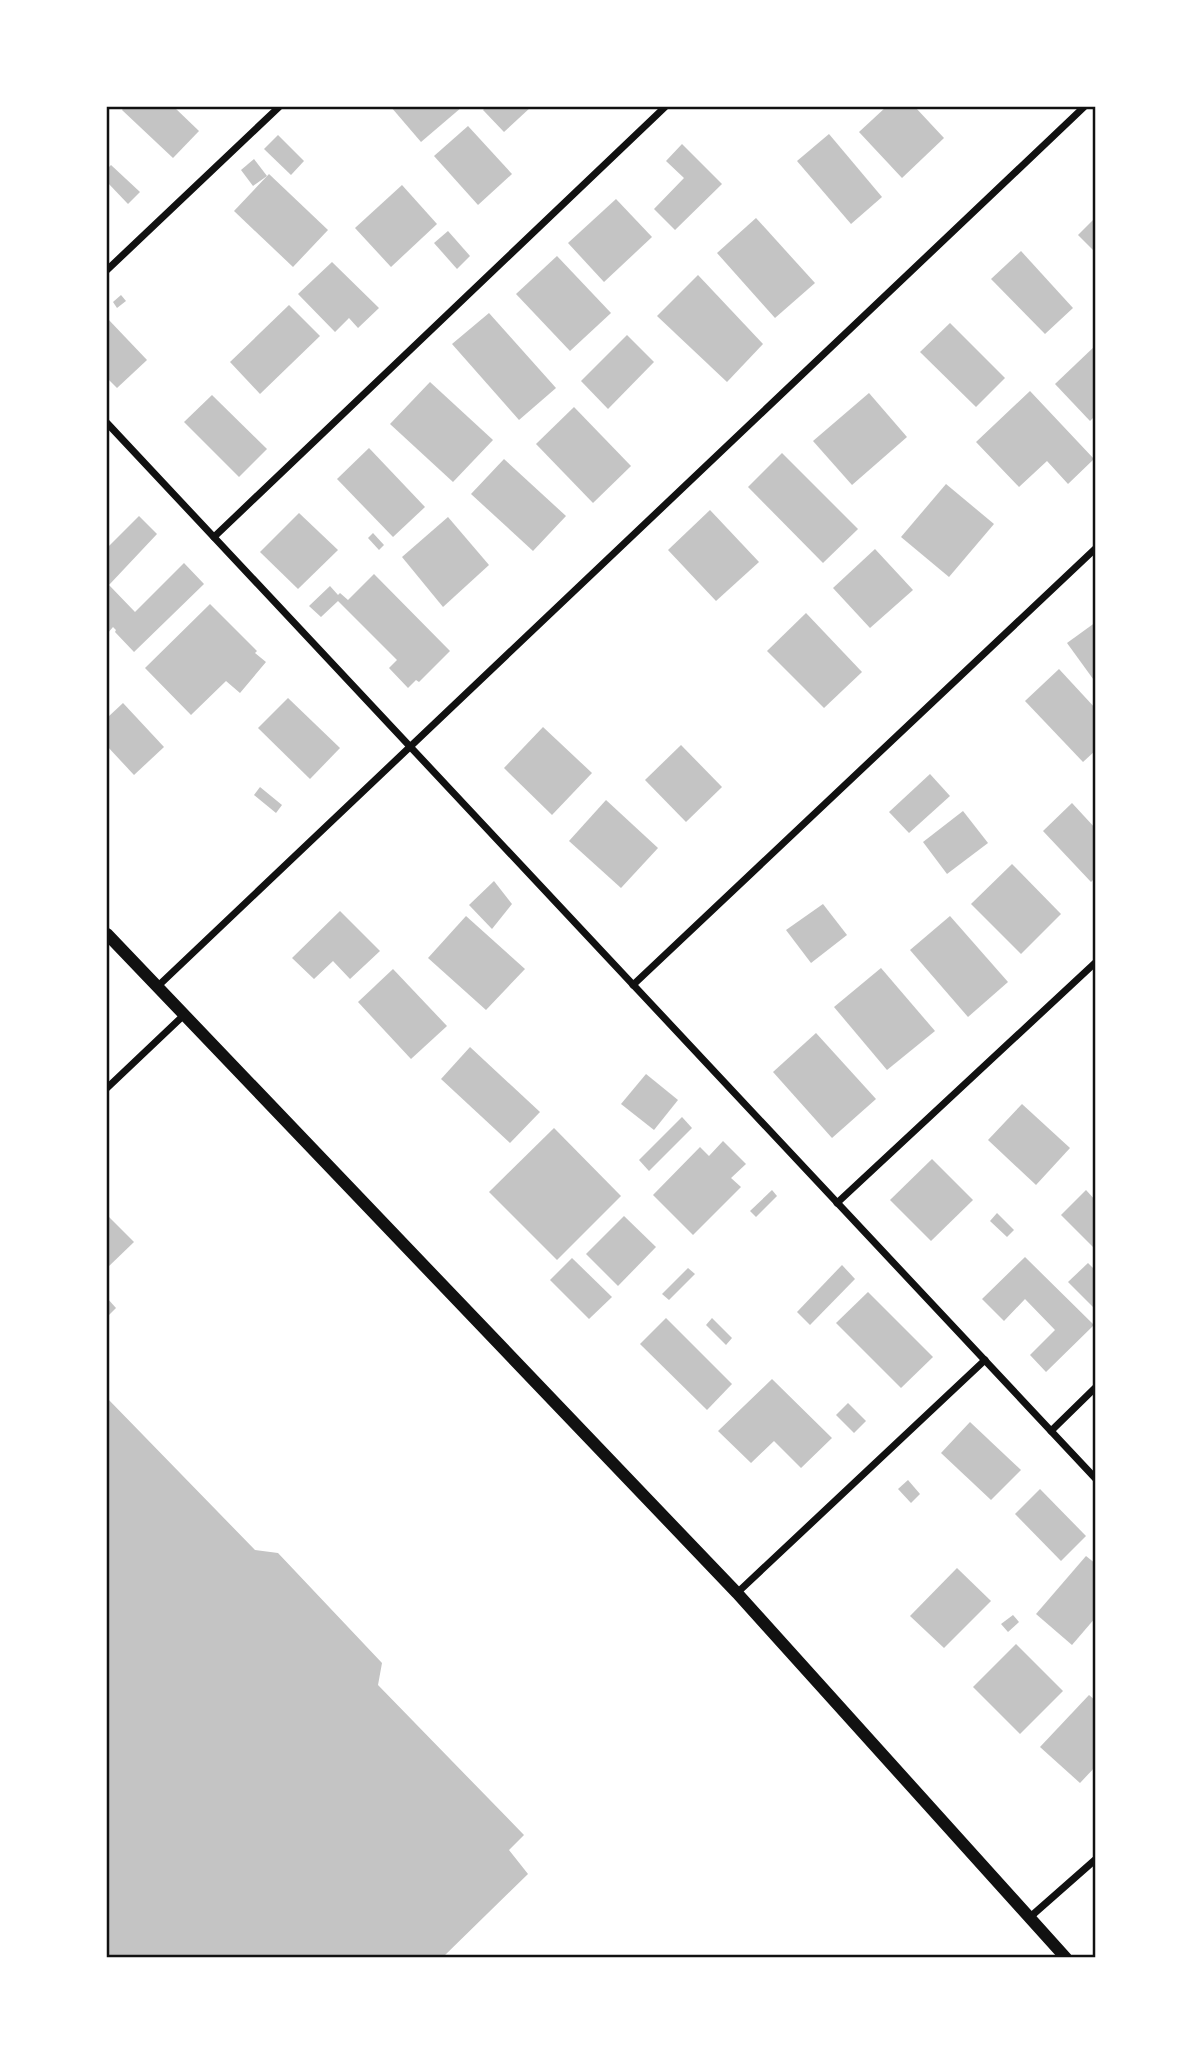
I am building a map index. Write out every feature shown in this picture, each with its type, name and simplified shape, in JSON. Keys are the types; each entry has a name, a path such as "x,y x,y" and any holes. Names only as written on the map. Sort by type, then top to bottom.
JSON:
{"street":[{"path":"107,270 279,107"},
{"path":"214,537 665,107"},
{"path":"157,987 1084,107"},
{"path":"107,423 1096,1479"},
{"path":"633,985 1096,548"},
{"path":"107,934 737,1593 1066,1958"},
{"path":"837,1203 1096,962"},
{"path":"107,1088 184,1016"},
{"path":"737,1593 985,1360"},
{"path":"1051,1431 1096,1387"},
{"path":"1029,1919 1096,1859"}],"building":[{"path":"124,107 174,107 199,131 173,158 122,110"},
{"path":"391,107 462,107 421,142"},
{"path":"486,107 531,107 504,132 483,110"},
{"path":"886,107 915,107 944,138 902,178 859,132"},
{"path":"468,126 512,174 478,205 434,156"},
{"path":"829,134 882,197 851,224 797,161"},
{"path":"278,135 304,161 291,175 264,149"},
{"path":"682,144 722,184 675,230 654,209 684,178 666,161"},
{"path":"254,159 267,176 253,186 241,170"},
{"path":"111,165 140,192 128,204 107,182 107,169"},
{"path":"269,174 328,230 293,267 234,211"},
{"path":"402,185 437,224 391,267 355,228"},
{"path":"616,199 652,237 604,282 568,243"},
{"path":"1096,217 1096,253 1078,235"},
{"path":"756,218 815,283 775,318 717,253"},
{"path":"448,231 470,256 457,269 434,243"},
{"path":"1021,251 1073,308 1045,334 991,279"},
{"path":"557,256 611,313 570,351 516,294"},
{"path":"332,262 379,308 358,328 349,318 335,332 298,294"},
{"path":"698,275 763,344 727,382 657,316"},
{"path":"121,295 126,301 117,308 113,302"},
{"path":"289,305 320,336 260,394 230,362"},
{"path":"489,313 556,388 519,420 452,344"},
{"path":"107,318 147,360 117,388 107,378"},
{"path":"950,323 1005,378 976,407 920,352"},
{"path":"627,335 654,362 608,409 581,381"},
{"path":"1096,345 1096,415 1090,421 1055,384"},
{"path":"430,382 493,440 453,482 390,424"},
{"path":"1030,391 1094,459 1068,484 1047,461 1019,487 976,442"},
{"path":"869,393 907,437 852,485 813,441"},
{"path":"212,395 267,449 239,477 184,422"},
{"path":"574,407 631,466 593,503 536,444"},
{"path":"369,448 425,507 393,537 337,479"},
{"path":"782,453 858,529 823,563 748,487"},
{"path":"504,459 566,516 533,551 471,494"},
{"path":"946,484 994,524 949,577 901,537"},
{"path":"710,510 759,562 716,601 668,550"},
{"path":"299,513 338,550 298,589 260,552"},
{"path":"139,516 157,534 109,585 135,612 184,563 204,584 134,652 113,627 107,634 107,548"},
{"path":"448,517 489,565 443,607 402,557"},
{"path":"373,533 384,545 379,550 368,538"},
{"path":"875,549 913,590 870,628 833,588"},
{"path":"374,574 450,651 419,682 416,680 408,688 389,668 397,660 338,601 321,617 309,606 330,586 338,595 340,593 348,600"},
{"path":"210,604 266,662 240,693 226,681 191,715 145,668"},
{"path":"806,613 862,672 824,708 767,651"},
{"path":"1096,622 1096,683 1067,643"},
{"path":"1059,669 1096,709 1096,750 1083,762 1025,701"},
{"path":"288,698 340,748 310,779 258,728"},
{"path":"123,703 164,747 134,775 107,746 107,718"},
{"path":"543,727 592,773 552,815 504,768"},
{"path":"681,745 722,787 686,822 645,780"},
{"path":"930,774 950,796 909,833 889,812"},
{"path":"260,787 282,805 276,813 254,795"},
{"path":"606,800 658,848 621,888 569,841"},
{"path":"1072,803 1096,829 1096,877 1091,882 1043,831"},
{"path":"963,811 988,843 947,874 923,842"},
{"path":"1012,864 1061,914 1021,954 971,904"},
{"path":"494,881 512,904 492,929 469,905"},
{"path":"823,904 847,935 811,963 786,930"},
{"path":"340,911 380,951 350,979 333,961 314,979 292,958"},
{"path":"466,916 525,969 486,1010 428,958"},
{"path":"950,916 1008,982 968,1017 910,950"},
{"path":"881,968 935,1031 887,1070 834,1007"},
{"path":"393,969 447,1026 411,1059 358,1002"},
{"path":"816,1033 876,1099 832,1138 773,1072"},
{"path":"470,1047 540,1112 510,1143 441,1079"},
{"path":"646,1074 678,1100 654,1130 621,1104"},
{"path":"1022,1104 1070,1148 1036,1185 988,1140"},
{"path":"682,1117 692,1128 649,1171 639,1160"},
{"path":"554,1128 621,1196 557,1260 489,1192"},
{"path":"723,1141 746,1164 731,1178 741,1187 693,1235 653,1195 700,1147 709,1156"},
{"path":"932,1159 973,1200 931,1241 890,1200"},
{"path":"772,1190 777,1196 756,1217 750,1211"},
{"path":"1086,1190 1096,1201 1096,1250 1061,1215"},
{"path":"997,1213 1014,1230 1007,1237 990,1221"},
{"path":"107,1215 134,1242 107,1268"},
{"path":"624,1216 656,1247 618,1286 586,1254"},
{"path":"1025,1257 1094,1325 1046,1372 1030,1355 1055,1330 1025,1299 1004,1321 982,1299"},
{"path":"572,1258 612,1297 589,1319 550,1280"},
{"path":"1088,1263 1096,1271 1096,1310 1068,1282"},
{"path":"842,1265 855,1279 810,1325 797,1312"},
{"path":"688,1268 695,1274 669,1300 662,1294"},
{"path":"868,1292 933,1357 901,1388 836,1323"},
{"path":"107,1298 116,1308 107,1317"},
{"path":"666,1318 732,1384 707,1410 640,1344"},
{"path":"712,1318 732,1338 726,1345 706,1325"},
{"path":"772,1379 832,1438 801,1468 774,1441 751,1463 718,1431"},
{"path":"107,1398 255,1550 278,1553 382,1663 378,1685 524,1835 509,1850 528,1874 442,1958 107,1958"},
{"path":"848,1403 866,1421 854,1433 836,1415"},
{"path":"970,1422 1021,1470 991,1500 941,1453"},
{"path":"908,1480 920,1494 911,1503 898,1489"},
{"path":"1040,1489 1086,1536 1061,1561 1015,1514"},
{"path":"1086,1556 1096,1564 1096,1617 1072,1645 1036,1614"},
{"path":"957,1568 991,1601 944,1648 910,1616"},
{"path":"1013,1615 1019,1622 1008,1632 1001,1624"},
{"path":"1016,1644 1063,1691 1020,1734 973,1687"},
{"path":"1089,1695 1096,1701 1096,1766 1080,1783 1040,1747"}]}
